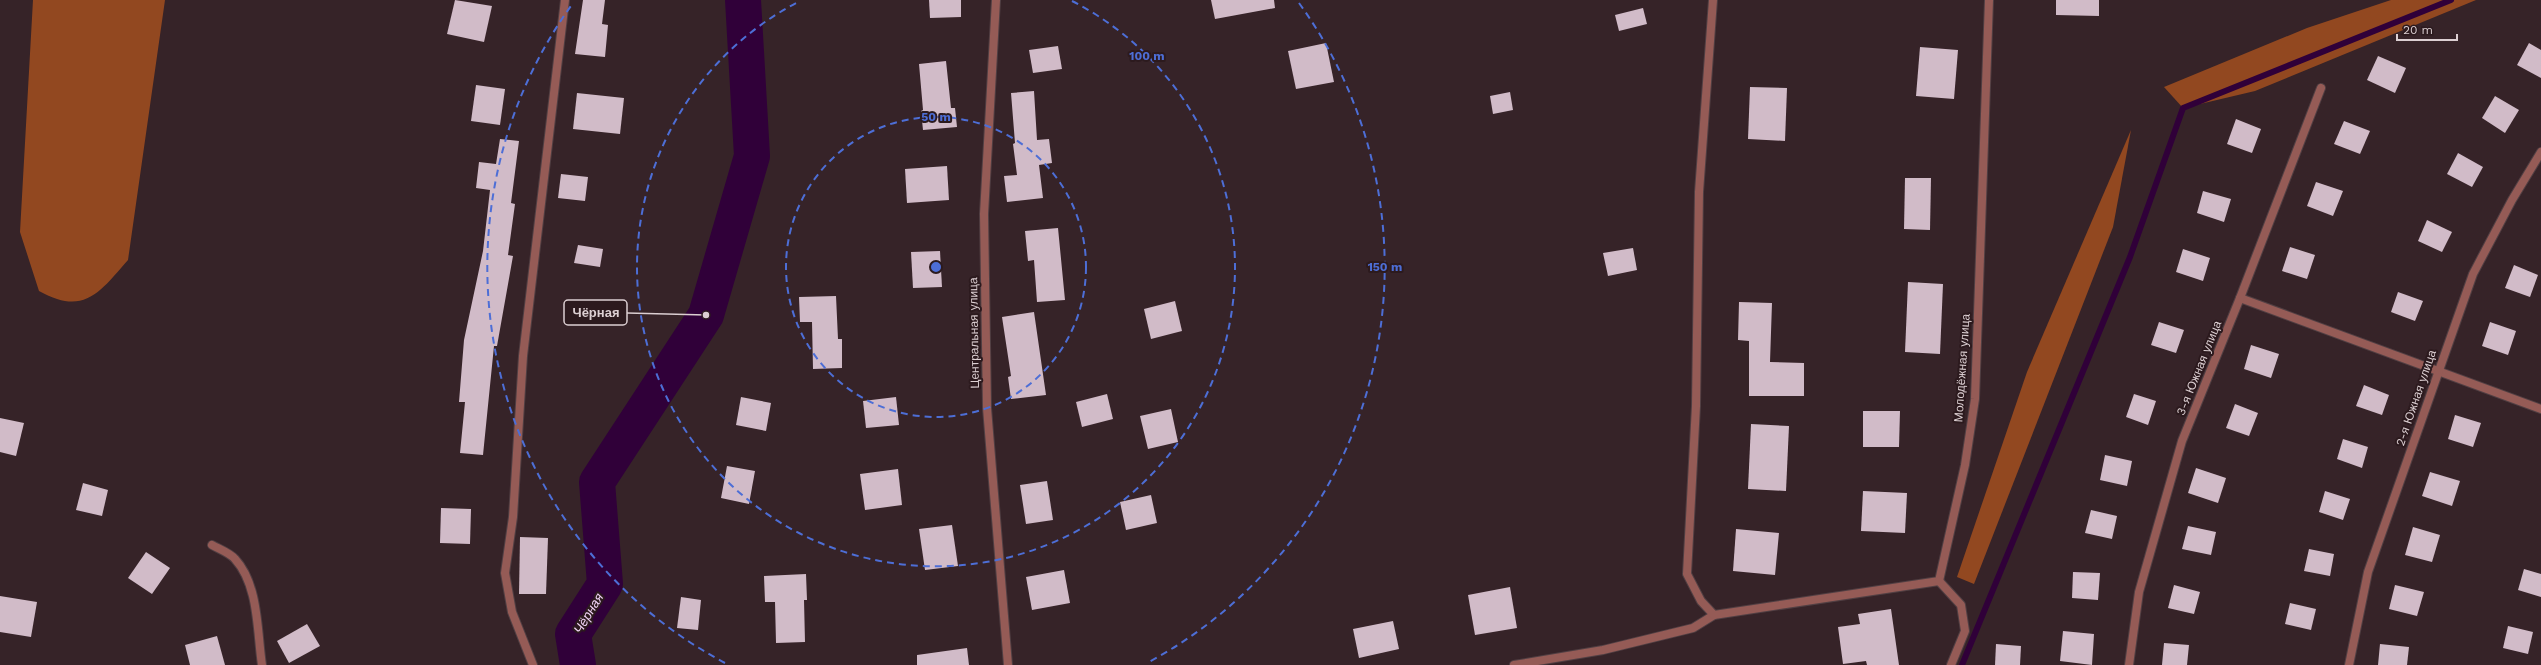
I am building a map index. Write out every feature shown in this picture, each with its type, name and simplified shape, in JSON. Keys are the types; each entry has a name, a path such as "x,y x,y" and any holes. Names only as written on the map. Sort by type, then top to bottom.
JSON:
{"street":[{"path":"532,665 512,612 505,573 513,517 523,356 565,0"},
{"name":"Центральная улица","path":"996,0 984,214 987,408 1008,665"},
{"path":"1713,0 1699,192 1696,406 1687,574 1701,601 1714,615"},
{"name":"Молодёжная улица","path":"1939,581 1965,465 1975,399 1989,0"},
{"name":"3-я Южная улица","path":"2129,665 2139,592 2182,441 2240,298 2321,88"},
{"name":"2-я Южная улица","path":"2349,665 2368,572 2473,274 2512,200 2541,152"},
{"path":"2240,298 2541,409"},
{"path":"212,545 235,558 248,577 253,598 262,665"},
{"path":"1514,665 1603,650 1686,630 1693,628 1714,615 1788,606 1939,581 1961,605 1965,631 1951,665"}],"shaded area":[{"path":"33,0 165,0 128,260 99,291 90,297 79,301 68,301 55,298 39,291 20,232"},
{"path":"2391,0 2476,0 2255,91 2183,108 2164,87 2307,28"},
{"path":"2131,130 2113,227 1974,584 1957,577 2027,372"}],"building":[{"path":"455,0 492,6 484,42 447,34"},
{"path":"583,0 605,0 602,24 608,25 605,57 575,54"},
{"path":"929,0 961,0 961,17 930,18"},
{"path":"1211,0 1274,0 1275,8 1215,19"},
{"path":"2056,0 2099,0 2099,16 2056,15"},
{"path":"1643,8 1647,24 1619,31 1615,15"},
{"path":"1326,43 1334,82 1296,89 1288,51"},
{"path":"2529,43 2541,50 2541,78 2517,65"},
{"path":"1058,46 1062,69 1033,73 1029,50"},
{"path":"1920,47 1958,50 1954,99 1916,96"},
{"path":"2378,56 2406,68 2395,93 2367,80"},
{"path":"946,61 951,108 955,108 957,127 923,130 921,111 923,110 919,64"},
{"path":"476,85 505,89 500,125 471,121"},
{"path":"1750,87 1787,88 1785,141 1748,139"},
{"path":"1034,91 1037,140 1049,139 1052,163 1039,165 1043,198 1007,202 1004,176 1017,175 1013,144 1015,143 1011,93"},
{"path":"1510,92 1513,110 1493,114 1490,96"},
{"path":"577,93 624,98 620,134 573,129"},
{"path":"2495,96 2519,110 2505,133 2482,118"},
{"path":"2236,119 2261,129 2252,153 2227,144"},
{"path":"2344,121 2370,131 2360,154 2334,144"},
{"path":"500,139 519,141 511,203 515,204 508,255 513,256 497,346 494,346 483,455 460,453 465,402 459,402 464,340 483,251 490,190 476,188 479,162 496,164"},
{"path":"2458,153 2483,167 2472,187 2447,174"},
{"path":"947,166 949,200 907,203 905,169"},
{"path":"561,174 588,177 585,201 558,198"},
{"path":"1905,178 1931,178 1930,230 1904,229"},
{"path":"2316,182 2343,191 2333,216 2307,206"},
{"path":"2203,191 2231,199 2224,222 2197,213"},
{"path":"2427,220 2452,232 2442,252 2418,241"},
{"path":"1058,228 1065,300 1037,302 1034,260 1028,261 1025,231"},
{"path":"578,245 603,249 600,267 574,263"},
{"path":"2290,247 2315,255 2307,279 2282,271"},
{"path":"1633,248 1637,270 1608,276 1603,253"},
{"path":"2183,249 2210,258 2203,281 2176,272"},
{"path":"940,251 942,287 913,288 911,252"},
{"path":"2514,265 2538,275 2530,297 2505,288"},
{"path":"1908,282 1943,284 1940,354 1905,352"},
{"path":"2398,292 2423,301 2415,321 2391,312"},
{"path":"836,296 838,339 842,339 842,368 813,369 812,322 800,322 799,297"},
{"path":"1175,301 1182,331 1151,339 1144,309"},
{"path":"1739,302 1772,303 1770,362 1804,363 1804,396 1749,396 1749,341 1738,340"},
{"path":"1034,312 1046,395 1011,399 1008,377 1011,376 1002,317"},
{"path":"2159,322 2184,330 2176,353 2151,345"},
{"path":"2490,322 2516,331 2508,355 2482,346"},
{"path":"2251,345 2279,354 2271,378 2244,369"},
{"path":"2364,385 2389,395 2382,415 2356,406"},
{"path":"1107,394 1113,419 1082,427 1076,402"},
{"path":"2134,394 2156,401 2148,425 2126,417"},
{"path":"741,397 771,403 766,431 736,425"},
{"path":"896,397 899,425 866,428 863,401"},
{"path":"2235,404 2258,413 2249,436 2226,428"},
{"path":"1171,409 1178,442 1148,449 1140,416"},
{"path":"1863,411 1900,411 1899,447 1863,447"},
{"path":"2455,415 2481,423 2473,447 2448,439"},
{"path":"0,418 24,423 16,456 0,452"},
{"path":"1751,424 1789,426 1786,491 1748,489"},
{"path":"2343,439 2368,447 2362,468 2337,459"},
{"path":"2105,455 2132,461 2127,486 2100,480"},
{"path":"727,466 755,471 749,504 721,498"},
{"path":"2196,468 2226,478 2218,503 2188,493"},
{"path":"898,469 902,505 865,510 860,474"},
{"path":"2430,472 2460,481 2452,506 2422,496"},
{"path":"1047,481 1053,520 1026,524 1020,485"},
{"path":"83,483 108,490 102,516 76,510"},
{"path":"1863,491 1907,493 1905,533 1861,531"},
{"path":"2325,491 2350,499 2343,520 2319,512"},
{"path":"1151,495 1157,523 1126,530 1120,502"},
{"path":"441,508 471,509 470,544 440,543"},
{"path":"2091,510 2117,516 2112,539 2085,533"},
{"path":"952,525 958,566 925,570 919,529"},
{"path":"2188,526 2216,532 2211,555 2182,549"},
{"path":"2413,527 2440,535 2432,562 2405,555"},
{"path":"1736,529 1779,533 1775,575 1733,571"},
{"path":"520,537 548,538 546,594 519,594"},
{"path":"2309,549 2334,554 2330,576 2304,571"},
{"path":"146,552 170,568 152,594 128,578"},
{"path":"2524,569 2541,574 2541,597 2518,590"},
{"path":"1064,570 1070,603 1032,610 1026,577"},
{"path":"2073,572 2100,573 2098,600 2072,598"},
{"path":"806,574 807,600 804,600 805,642 776,643 775,602 765,602 764,576"},
{"path":"2174,585 2200,592 2194,614 2168,608"},
{"path":"2395,585 2424,592 2417,616 2389,609"},
{"path":"1510,587 1517,628 1475,635 1468,595"},
{"path":"0,596 37,602 31,637 0,632"},
{"path":"681,597 701,600 698,630 677,628"},
{"path":"2290,603 2316,609 2311,630 2285,624"},
{"path":"1891,609 1899,665 1867,665 1866,661 1843,664 1838,627 1860,624 1858,614"},
{"path":"1393,621 1399,649 1359,658 1353,629"},
{"path":"307,624 320,646 289,663 277,641"},
{"path":"2508,626 2533,632 2528,654 2503,648"},
{"path":"2063,631 2094,634 2092,665 2060,661"},
{"path":"217,636 225,665 190,665 185,645"},
{"path":"2164,643 2189,645 2187,665 2162,665"},
{"path":"1996,644 2021,646 2020,665 1995,665"},
{"path":"2380,644 2409,647 2407,665 2378,665"},
{"path":"967,648 969,665 917,665 917,655"}],"waterway":[{"name":"Чёрная","path":"578,665 573,634 605,584 597,482 706,315 752,156 743,0"},
{"path":"1962,665 2130,257 2183,108 2451,0"}],"place":[{"name":"Чёрная","path":"706,315"}]}
